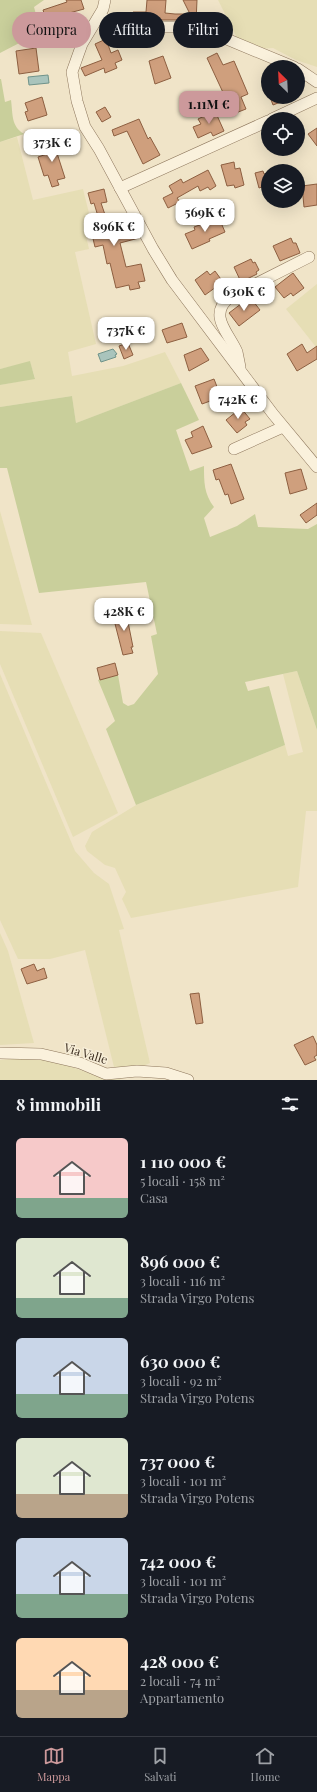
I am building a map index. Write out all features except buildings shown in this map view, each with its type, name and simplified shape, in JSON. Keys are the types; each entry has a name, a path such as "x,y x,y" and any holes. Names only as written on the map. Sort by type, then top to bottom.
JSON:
{"street":[{"path":"102,12 105,0"},
{"path":"99,18 82,44 72,72 77,101 84,127 99,149 163,267 283,426 317,467"},
{"path":"165,27 185,27 217,35 277,60"},
{"path":"305,74 317,82"},
{"path":"287,112 317,98"},
{"path":"120,188 261,124"},
{"path":"242,372 236,352 222,324 219,315 220,308 230,297 309,257"},
{"path":"234,448 283,426"},
{"name":"Via Valle","path":"0,1053 41,1054 80,1063 106,1074 137,1071 166,1073 188,1080"}],"shaded area":[{"path":"218,0 317,0 317,67 305,63 305,60 296,60 273,48 258,49 238,40 233,30 233,12 224,12"},
{"path":"17,137 33,200 83,189 91,221 83,223 89,249 75,252 96,344 68,352 72,376 123,366 165,352 181,383 76,423 72,396 0,407 0,385 35,378 30,362 0,369 0,142"},
{"path":"317,284 317,346 316,347 286,309"},
{"path":"0,511 32,625 0,624"},
{"path":"0,631 41,633 118,813 73,837 0,664"},
{"path":"297,671 317,730 317,811 306,811 298,887 131,918 122,899 126,892 115,868 105,865 87,851 85,846 92,832 136,805 285,745 288,756 303,752 283,674"},
{"path":"0,674 75,851 94,873 109,884 124,929 119,930 150,1063 143,1066 132,1068 114,1067 85,950 50,959 18,959 0,920"},
{"path":"0,933 8,951 34,1043 0,1045"},
{"path":"39,1059 60,1063 106,1079 121,1078 120,1080 0,1080 0,1060"}],"green space":[{"path":"0,0 44,0 34,7 35,12 12,12 12,47 0,53"},
{"path":"0,79 5,102 11,100 15,124 24,134 0,142"},
{"path":"30,361 35,379 0,385 0,369"},
{"path":"181,383 199,420 176,430 190,471 204,466 206,493 214,507 204,518 210,537 237,526 255,514 258,527 308,529 317,524 317,730 297,671 245,682 248,691 269,686 285,745 136,805 106,729 115,721 98,680 118,675 123,703 128,706 134,704 158,674 151,636 157,634 146,582 39,593 7,468 0,468 0,407 72,396 76,423"}],"water":[{"path":"48,75 49,83 29,85 28,77"},
{"path":"113,349 117,354 115,355 116,357 101,362 98,354"}]}
